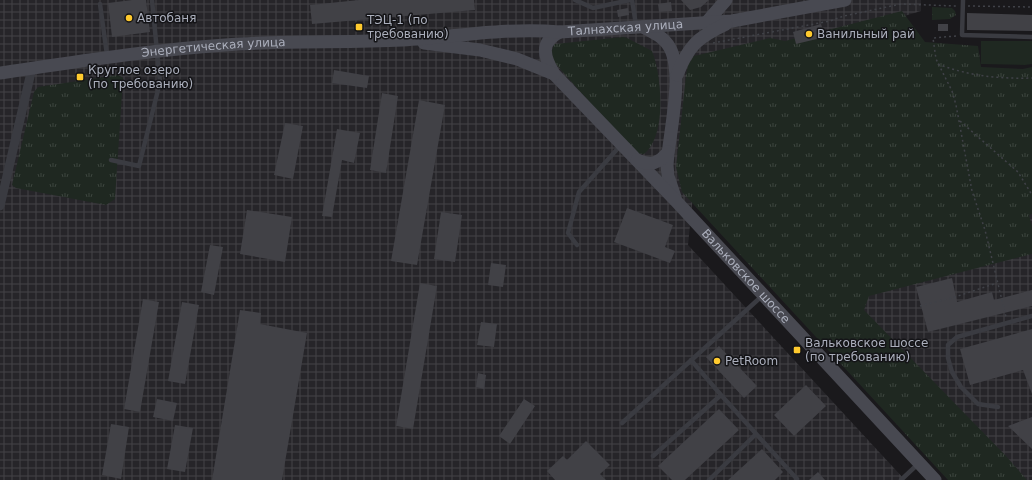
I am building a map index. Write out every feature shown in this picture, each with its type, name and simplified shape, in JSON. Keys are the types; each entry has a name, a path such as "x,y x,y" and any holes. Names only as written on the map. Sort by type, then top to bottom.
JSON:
{"main road":[{"path":"706,23 726,0"},
{"name":"Талнахская улица","path":"404,40 438,36 581,30 732,21 845,0"},
{"path":"676,76 683,60 696,42 706,34 732,21"},
{"path":"639,27 656,33 670,48 674,58 676,76 672,121 664,157 676,201"},
{"name":"Вальковское шоссе","path":"554,31 548,39 545,51 546,58 554,74 676,201 935,480"},
{"name":"Энергетическая улица","path":"0,73 158,51 225,44 277,41 404,40"},
{"name":"Вальковское шоссе","path":"404,40 480,50 517,59 554,74"},
{"path":"637,160 649,164 664,157"}],"street":[{"path":"0,206 32,68"}],"lane":[{"path":"111,160 139,166 160,82 152,0"},
{"path":"575,0 593,8 631,0 639,27"},
{"path":"963,0 962,35 1032,37"},
{"path":"100,4 107,58"},
{"path":"578,245 568,233 579,192 622,145"},
{"path":"622,423 764,295"},
{"path":"998,407 978,404 961,387 952,372 948,358 948,345 957,337 1032,316"},
{"path":"691,360 797,479 796,480"},
{"path":"654,456 721,394"},
{"path":"709,480 756,434"},
{"path":"901,480 919,463"}],"path":[{"path":"712,44 774,30 788,30 901,4 1032,7"},
{"path":"962,35 933,38 938,64 952,90 960,122 972,191 985,230 1007,323"},
{"path":"938,64 956,71 1013,79 1032,78"},
{"path":"960,122 1018,172 1032,195"},
{"path":"920,306 955,297 997,283"}],"shaded area":[{"path":"0,0 921,0 921,11 705,76 688,245 905,480 0,480"},
{"path":"1032,185 1032,480 1003,480 840,302"}],"green space":[{"path":"932,7 952,8 956,15 950,19 932,20"},
{"path":"902,11 925,42 978,46 981,67 1023,69 1032,67 1032,214 1029,215 1032,226 1032,254 869,296 864,310 1006,456 1027,480 948,480 682,192 676,167 686,76 688,65 694,56 770,38 785,41"},
{"path":"623,37 652,51 658,75 660,90 659,120 656,134 651,145 644,154 634,153 555,63 552,56 552,49 555,44"},
{"path":"981,41 1032,41 1032,64 981,64"},
{"path":"118,75 123,78 115,199 106,205 16,188 12,185 34,92 38,87"}],"building":[{"name":"Автобаня","path":"146,0 150,32 112,37 108,3"},
{"path":"359,0 474,0 475,10 312,24 310,5"},
{"path":"681,0 709,0 701,7 690,10"},
{"path":"671,2 672,11 659,12 658,4"},
{"path":"628,8 629,15 618,17 617,10"},
{"path":"967,13 1032,15 1032,31 967,30"},
{"name":"Ванильный рай","path":"821,24 825,37 796,44 793,32"},
{"path":"938,24 948,24 948,31 938,31"},
{"path":"334,70 369,76 367,88 332,83"},
{"path":"382,93 398,96 386,173 370,170"},
{"path":"419,100 445,105 417,265 391,261"},
{"path":"285,123 303,126 293,179 274,175"},
{"path":"337,129 360,133 354,163 342,160 332,217 322,216"},
{"path":"627,208 673,225 665,247 675,251 670,263 614,242"},
{"path":"247,210 292,217 285,262 240,254"},
{"path":"441,212 462,215 455,262 434,259"},
{"path":"210,245 223,247 214,295 201,292"},
{"path":"491,263 506,265 503,287 488,285"},
{"path":"952,278 957,302 992,292 994,300 1032,290 1032,306 928,332 916,287"},
{"path":"420,283 437,286 413,429 396,426"},
{"path":"143,299 159,302 140,412 124,409"},
{"path":"182,302 199,305 185,384 168,381"},
{"path":"240,310 261,313 260,324 307,333 282,480 212,480"},
{"path":"481,322 497,324 494,347 477,345"},
{"path":"1032,329 1032,394 1023,370 970,385 960,349"},
{"path":"719,346 757,386 744,398 706,357"},
{"path":"478,373 486,375 484,389 476,387"},
{"path":"806,385 826,406 794,436 774,415"},
{"path":"157,399 177,403 173,421 153,417"},
{"path":"524,399 535,406 510,444 499,436"},
{"path":"719,409 739,430 685,480 672,480 658,466"},
{"path":"1032,417 1032,449 1008,426"},
{"path":"111,424 129,427 121,479 102,475"},
{"path":"175,425 193,428 185,472 167,469"},
{"path":"586,441 610,465 600,474 606,480 555,480 547,471 563,456 567,460"},
{"path":"762,449 783,472 775,480 728,480"},
{"path":"818,472 825,480 809,480"}],"place":[{"name":"Автобаня","path":"129,18"},
{"name":"ТЭЦ-1 (по требованию)","path":"359,27"},
{"name":"Ванильный рай","path":"809,34"},
{"name":"Круглое озеро (по требованию)","path":"80,77"},
{"name":"Вальковское шоссе (по требованию)","path":"797,350"},
{"name":"PetRoom","path":"717,361"}]}
